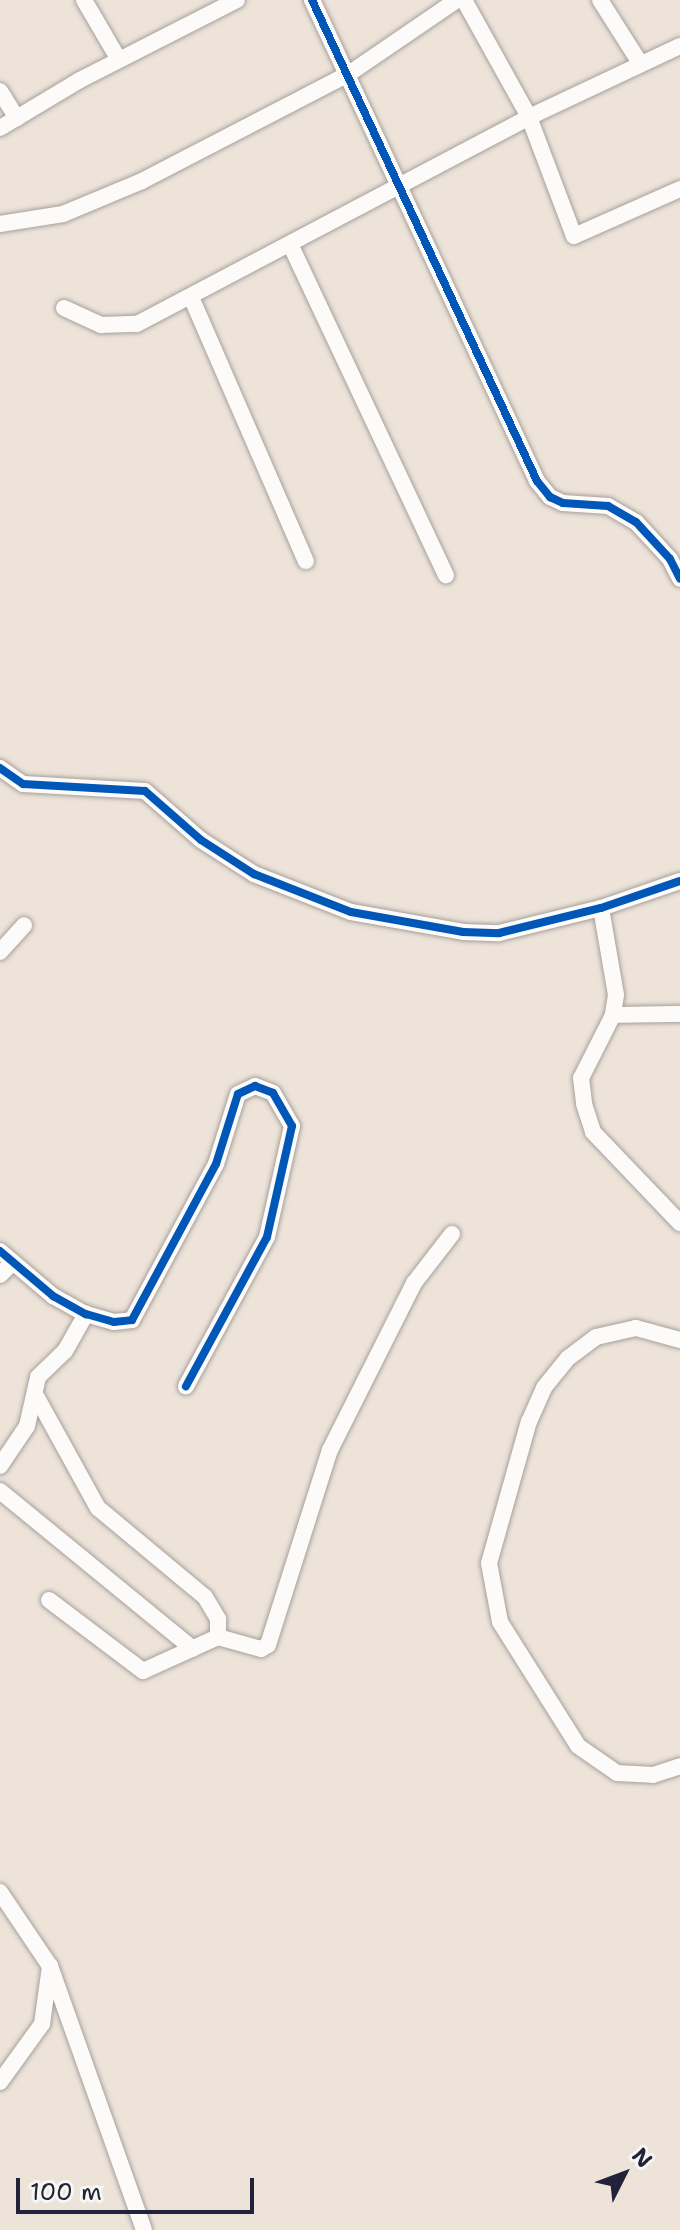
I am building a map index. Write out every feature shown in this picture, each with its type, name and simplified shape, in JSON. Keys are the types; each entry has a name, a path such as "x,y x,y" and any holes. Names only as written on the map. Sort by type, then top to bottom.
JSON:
{"street":[{"path":"84,0 119,60"},
{"path":"0,128 119,60 237,0"},
{"path":"312,0 402,184 537,481 550,497 608,506 636,522 670,559 680,579"},
{"path":"0,224 63,214 142,181 350,73 457,0"},
{"path":"464,0 529,117 574,236 680,189"},
{"path":"600,0 640,63"},
{"path":"64,308 101,325 137,324 291,246 529,117 680,46"},
{"path":"0,91 17,118"},
{"path":"291,246 446,575"},
{"path":"191,297 306,561"},
{"path":"0,768 23,784 145,791 201,840 254,874 351,912 482,935 601,908 680,881"},
{"path":"601,908 616,995 613,1015 581,1078 593,1132 680,1223"},
{"path":"0,952 24,925"},
{"path":"613,1015 680,1014"},
{"path":"0,1251 6,1269 86,1314 114,1322 132,1320 216,1164 238,1094 255,1086 273,1093 292,1126 267,1237 186,1386"},
{"path":"49,1600 143,1671 218,1637 261,1649 272,1639 330,1450 414,1283 452,1234"},
{"path":"0,1466 27,1426 38,1377 65,1351 86,1314"},
{"path":"680,1340 636,1328 596,1337 568,1358 544,1388 529,1421 489,1563 500,1622 578,1746 617,1773 653,1775 680,1766"},
{"path":"35,1394 98,1508 205,1597 218,1619 218,1637"},
{"path":"0,1491 193,1649"},
{"path":"0,1892 50,1966 144,2230"},
{"path":"0,2082 42,2024 50,1966"}],"cycle path":[{"path":"312,0 537,481 550,497 563,503 608,506 636,522 670,559 680,579"},
{"path":"0,768 23,784 145,791 201,840 254,874 351,912 463,932 499,933 601,908 680,881"},
{"path":"0,1251 53,1296 86,1314 114,1322 132,1320 216,1164 238,1094 255,1086 273,1093 292,1126 267,1237 186,1386"}]}
